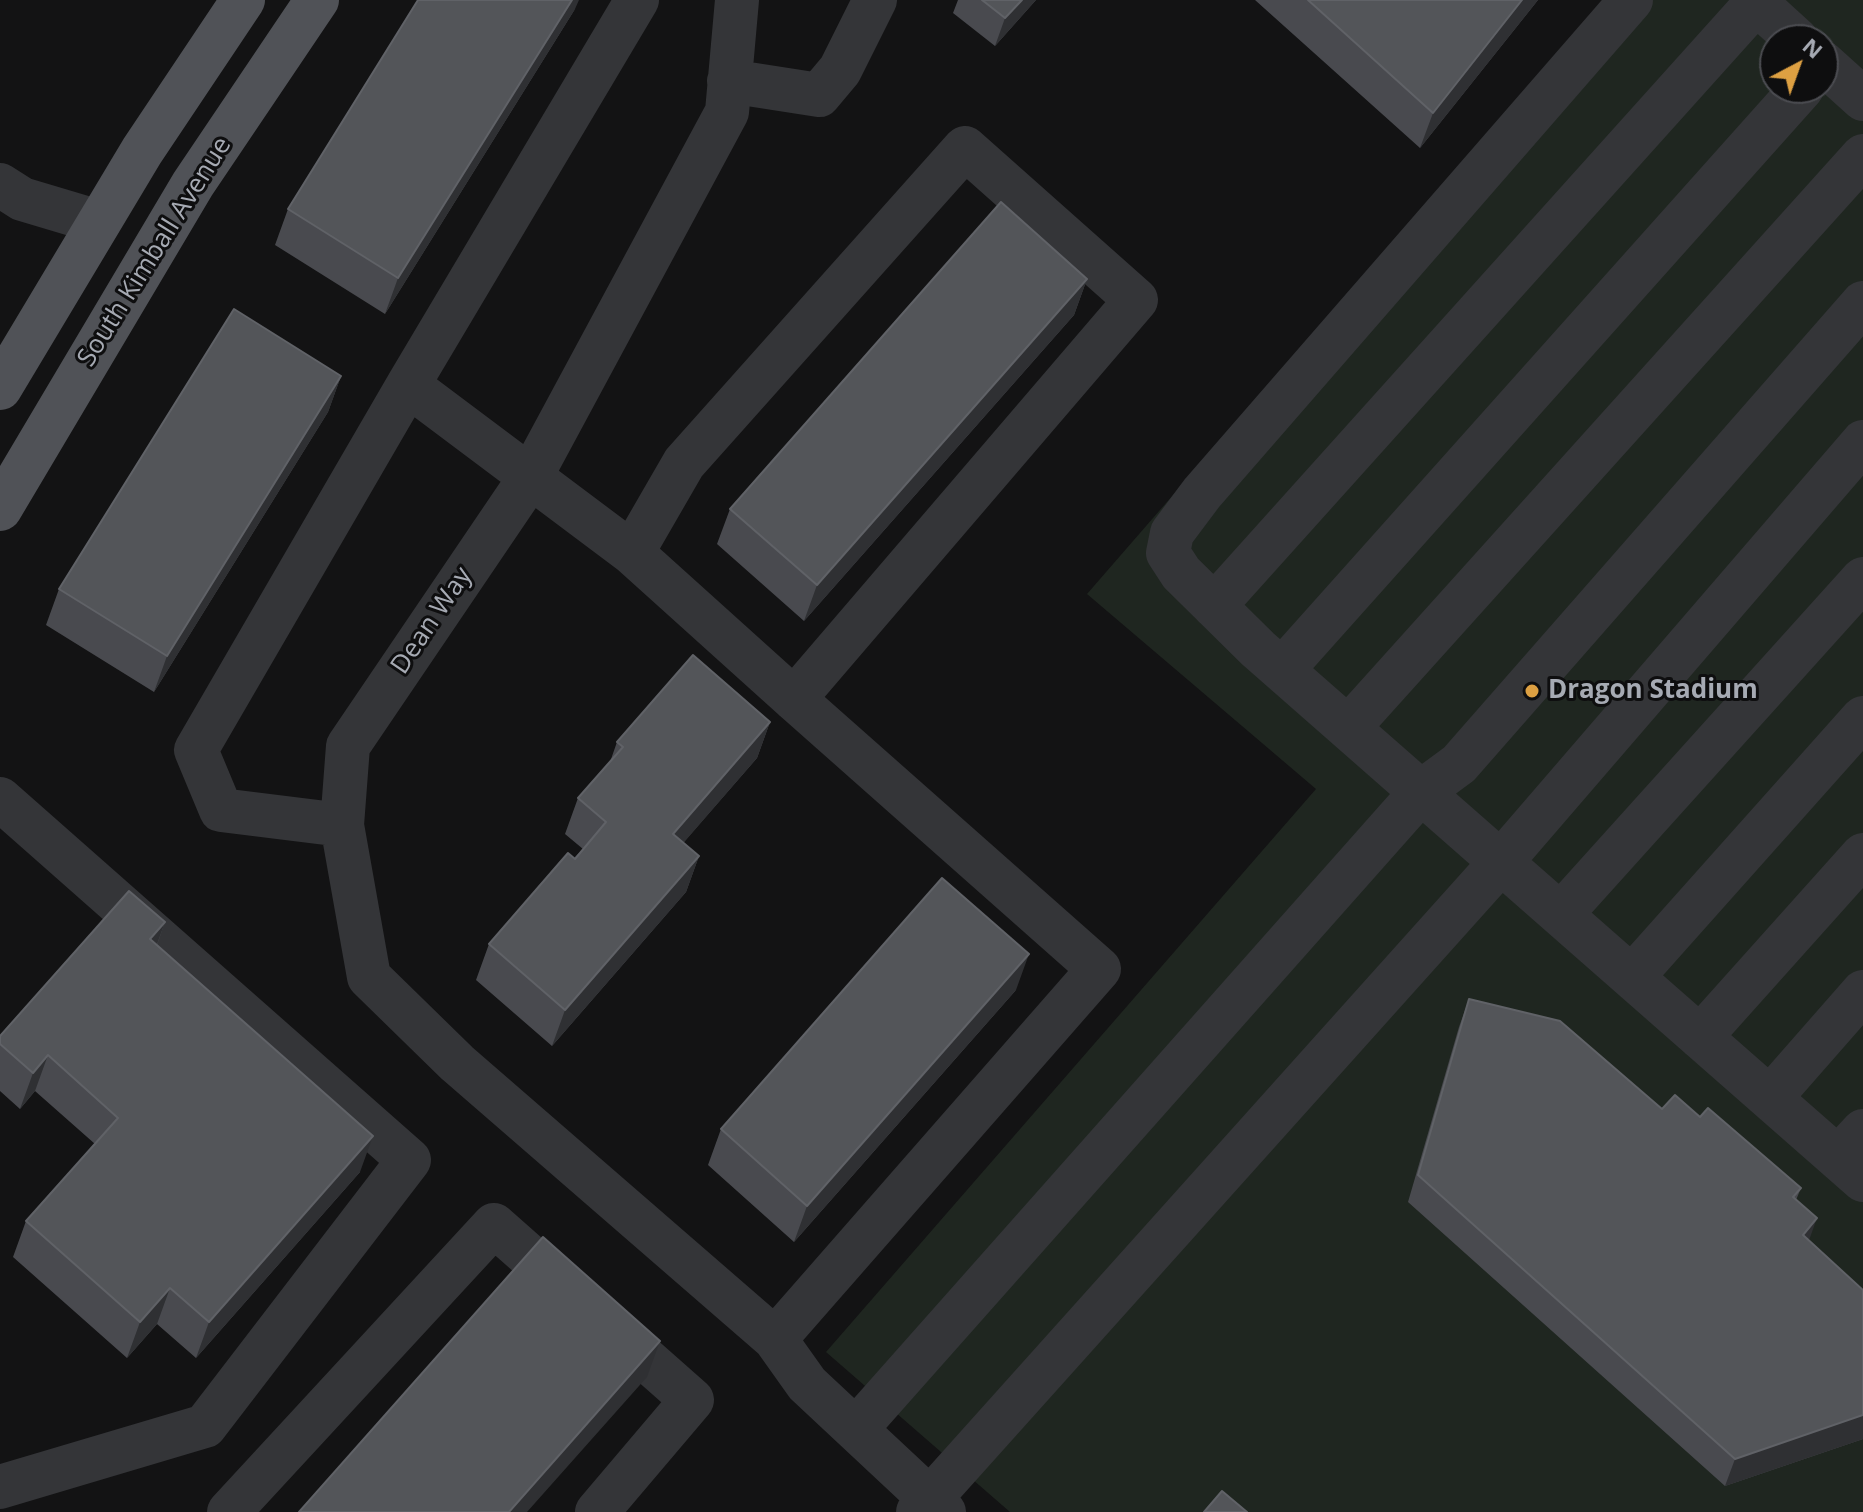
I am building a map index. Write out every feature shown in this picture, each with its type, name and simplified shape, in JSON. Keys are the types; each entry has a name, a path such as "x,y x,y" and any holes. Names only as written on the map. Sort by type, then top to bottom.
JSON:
{"main road":[{"path":"0,388 142,151 243,0"},
{"name":"South Kimball Avenue","path":"0,509 193,184 317,0"}],"lane":[{"path":"342,825 221,810 196,750 637,0"},
{"name":"Dean Way","path":"737,0 727,112 531,476 348,746 342,825 369,977 457,1063 775,1339 807,1384 856,1429 931,1508"},
{"path":"729,81 819,95 840,70 875,0"},
{"path":"1631,0 1202,493 1172,533 1168,553 1181,573 1282,670 1700,1037 1770,1098 1855,1156"},
{"path":"1214,606 1754,1 1779,24"},
{"path":"1839,78 1863,99"},
{"path":"1282,670 1788,104"},
{"path":"632,553 684,463 965,148 1136,300 794,699"},
{"path":"1348,728 1863,156"},
{"path":"0,185 22,199 99,222"},
{"path":"856,1429 1421,792 1459,764 1863,303"},
{"path":"408,385 632,553 1099,969 775,1339"},
{"path":"931,1508 1501,862 1863,442"},
{"path":"1561,914 1863,579"},
{"path":"1632,977 1863,718"},
{"path":"0,799 409,1160 205,1426 0,1487"},
{"path":"1700,1037 1863,855"},
{"path":"1770,1098 1863,992"},
{"path":"229,1512 494,1225 692,1400 597,1512"}],"shaded area":[{"name":"Dragon Stadium","path":"1603,0 1863,0 1863,1512 1010,1512 826,1352 1316,789 1087,594"}],"building":[{"path":"418,0 572,0 398,278 288,209"},
{"path":"982,0 1022,0 1005,18"},
{"path":"1308,0 1522,0 1433,113"},
{"path":"1001,202 1087,279 817,585 730,509"},
{"path":"234,309 341,376 167,656 59,589"},
{"path":"693,655 770,722 673,834 699,856 565,1010 489,944 568,853 575,859 606,822 578,798 623,747 617,742"},
{"path":"942,878 1029,954 807,1206 721,1129"},
{"path":"129,891 165,922 150,939 373,1136 209,1322 170,1288 140,1322 26,1221 118,1118 48,1055 33,1073 0,1044 0,1036"},
{"path":"1469,999 1560,1021 1662,1109 1675,1095 1700,1117 1708,1108 1801,1188 1793,1197 1817,1218 1803,1235 1863,1290 1863,1415 1735,1459 1418,1175"},
{"path":"543,1237 660,1341 509,1512 299,1512"},
{"path":"1222,1491 1247,1512 1204,1512"}],"place":[{"name":"Dragon Stadium","path":"1532,691"}]}
